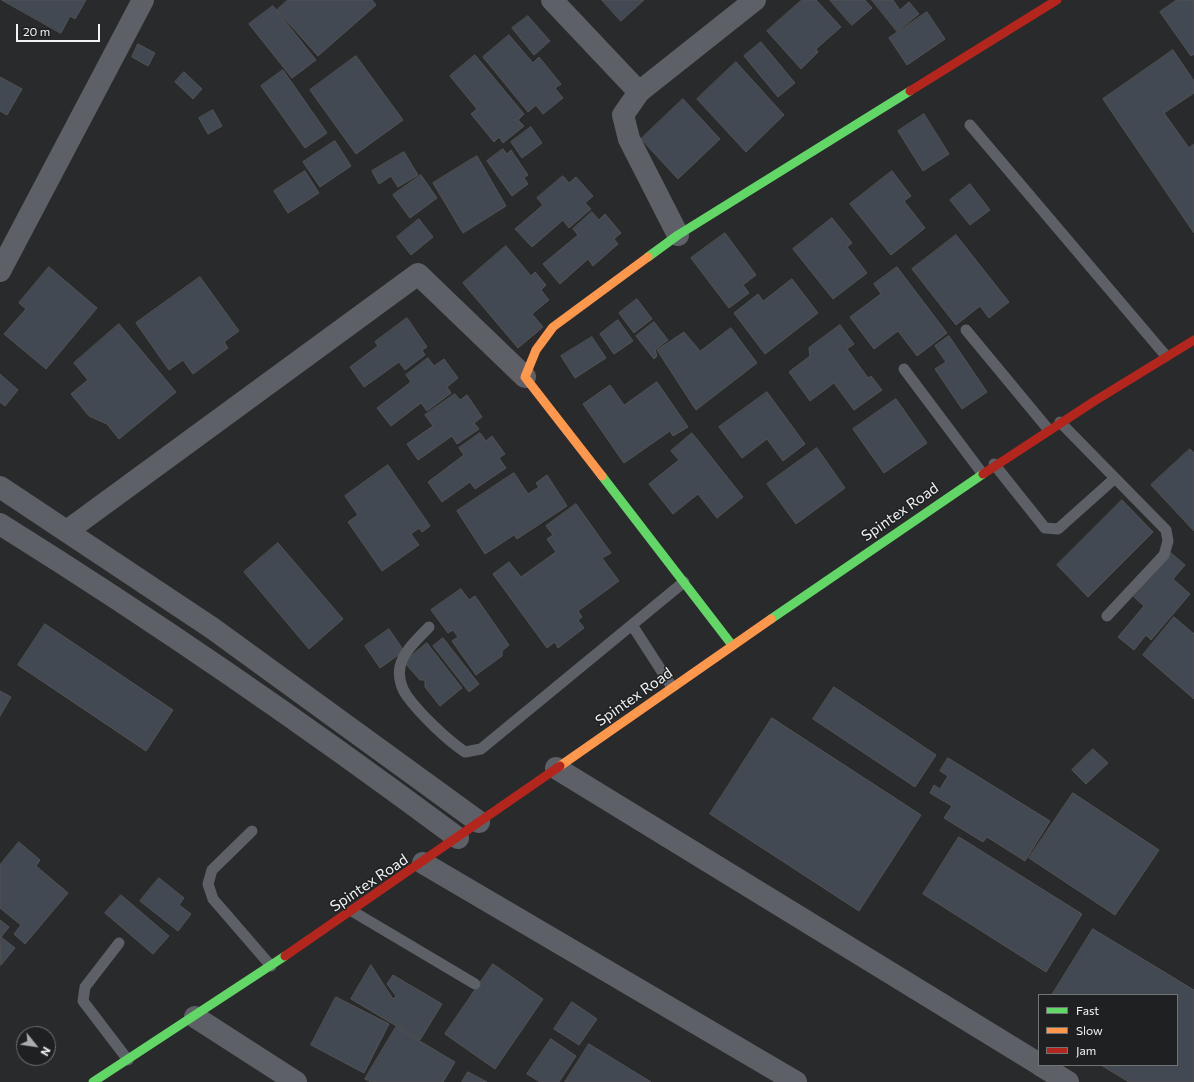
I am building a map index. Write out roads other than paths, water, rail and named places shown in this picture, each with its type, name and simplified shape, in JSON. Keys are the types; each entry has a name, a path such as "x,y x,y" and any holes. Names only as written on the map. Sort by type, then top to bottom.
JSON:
{"main road":[{"path":"732,645 525,377 533,355 545,335 553,327 678,235 1057,0"},
{"name":"Spintex Road","path":"93,1082 195,1017 423,863 479,822 732,645 994,464 1048,429 1194,340"}],"street":[{"path":"0,271 143,0"},
{"path":"552,0 639,92"},
{"path":"678,235 629,139 623,115 639,92 755,0"},
{"path":"67,531 418,274 525,377"},
{"path":"0,487 212,628 479,822"},
{"path":"0,524 197,651 355,761 458,838"},
{"path":"556,768 1038,1064"},
{"path":"423,863 796,1082"},
{"path":"195,1017 296,1082"},
{"path":"1042,1066 1068,1082"}],"lane":[{"path":"970,125 1166,356"},
{"path":"966,330 1048,429"},
{"path":"904,369 982,473"},
{"path":"1060,422 1166,530 1168,541 1164,555 1107,616"},
{"path":"994,464 1045,528 1051,530 1058,529 1114,478"},
{"path":"429,627 405,654 400,667 400,682 406,696 449,742 465,752 480,749 684,582"},
{"path":"632,625 672,687"},
{"path":"252,831 212,870 208,884 213,899 271,966"},
{"path":"352,911 475,984"},
{"path":"118,943 85,987 83,1001 128,1060"}]}
